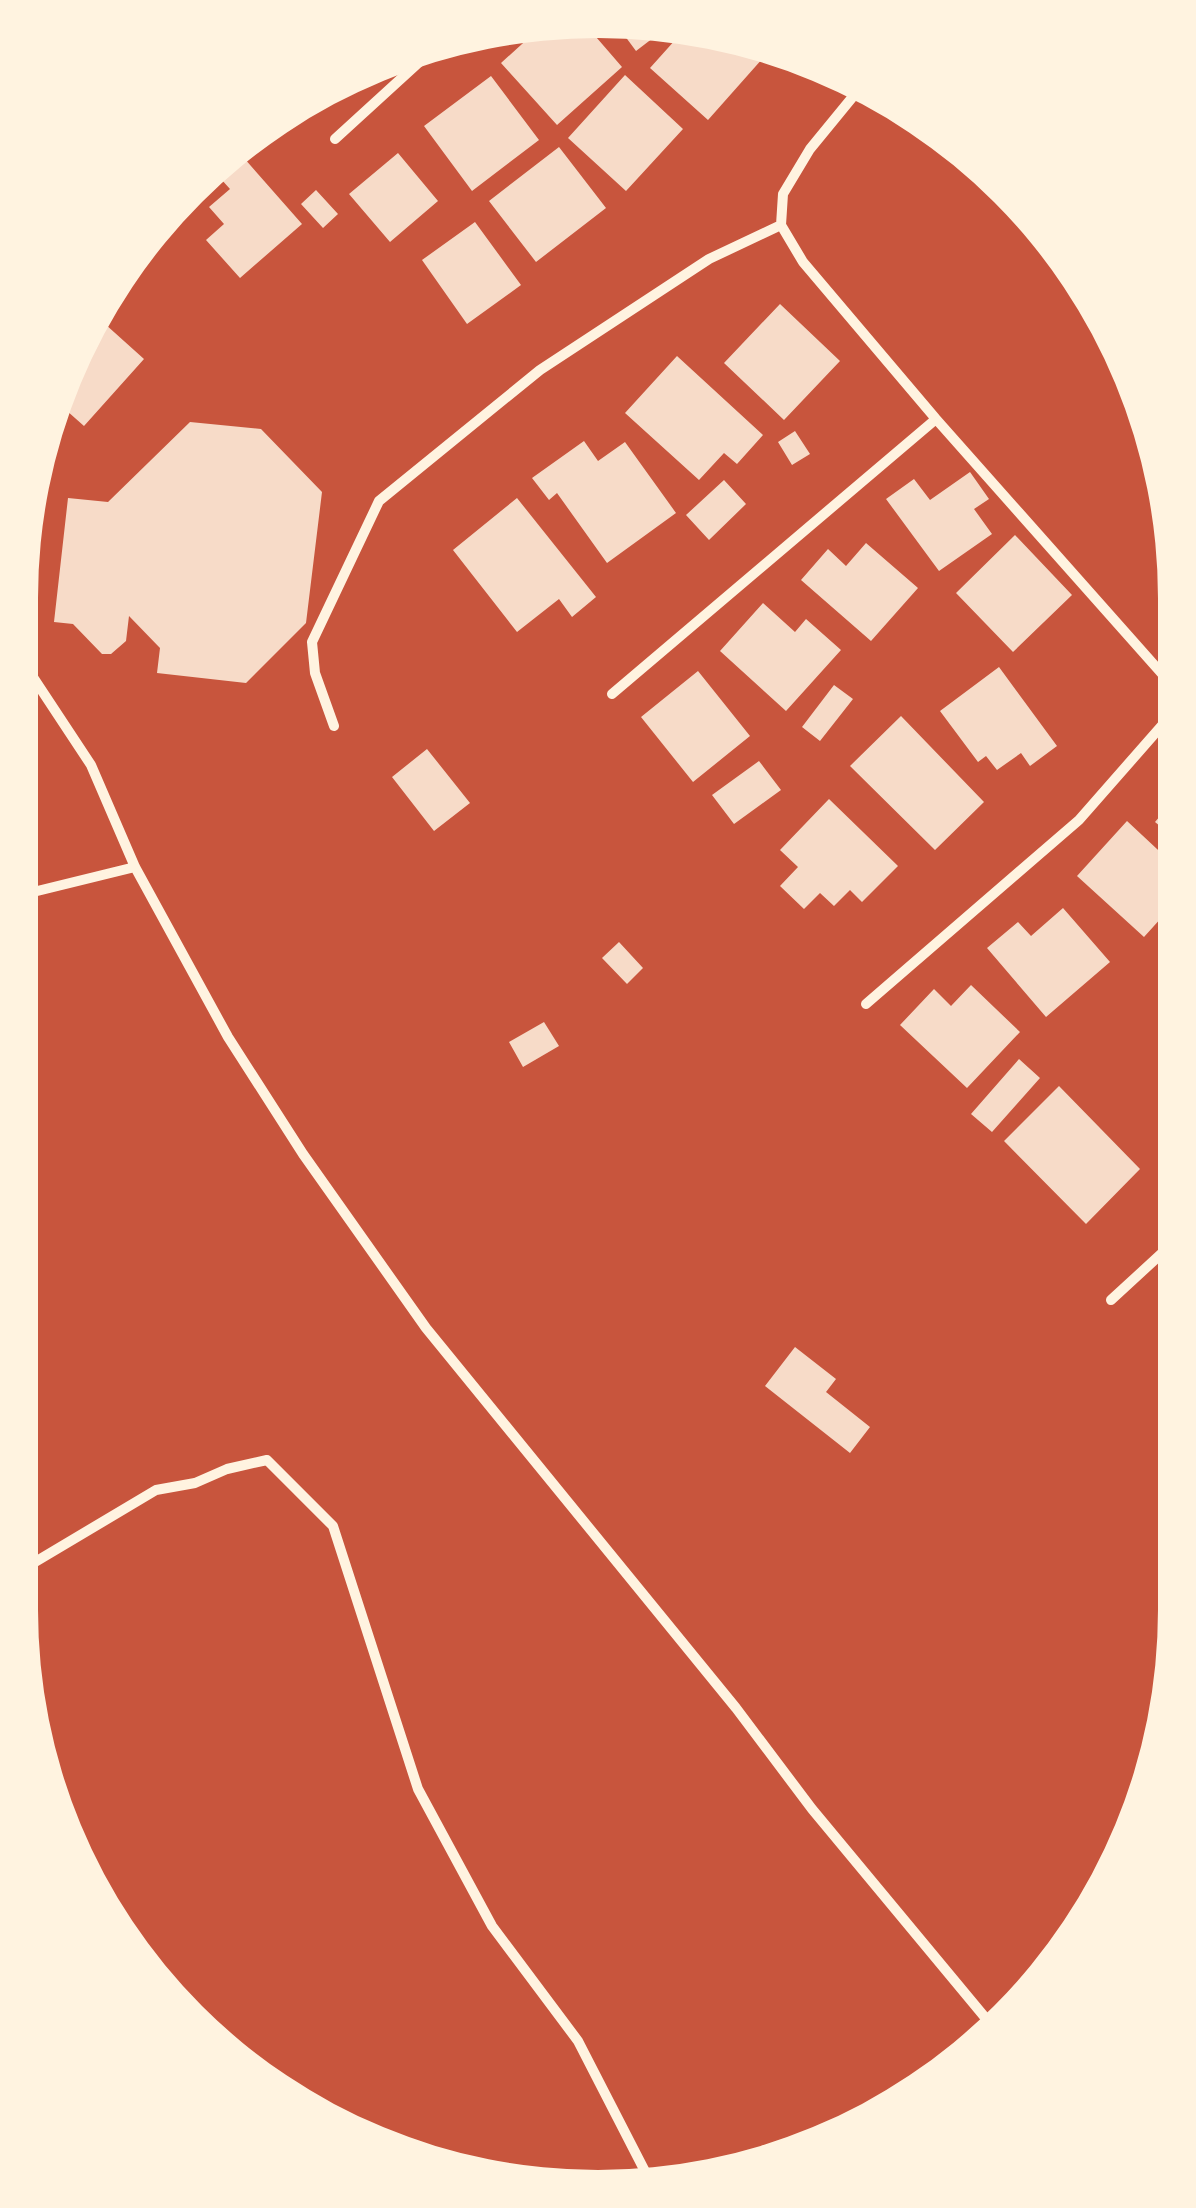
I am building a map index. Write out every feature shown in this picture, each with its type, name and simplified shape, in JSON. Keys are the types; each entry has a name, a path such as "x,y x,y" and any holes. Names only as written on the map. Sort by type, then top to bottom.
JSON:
{"street":[{"path":"335,139 411,70"},
{"path":"852,98 810,149 783,194 781,225 803,262 936,419 1158,669"},
{"path":"334,726 315,672 312,642 379,501 540,370 709,259 781,225"},
{"path":"612,694 936,419"},
{"path":"38,684 92,765 135,867 228,1037 303,1154 426,1328 736,1708 812,1809 984,2016"},
{"path":"866,1004 1079,820 1158,730"},
{"path":"38,891 135,867"},
{"path":"1111,1300 1158,1257"},
{"path":"38,1560 156,1490 195,1483 227,1469 267,1460 333,1526 418,1789 492,1926 578,2041 644,2168"}],"building":[{"path":"597,38 622,67 557,125 501,63 524,42"},
{"path":"627,39 650,40 636,51"},
{"path":"673,42 760,62 708,120 650,68"},
{"path":"625,75 683,129 626,191 568,138"},
{"path":"491,76 539,140 472,191 424,126"},
{"path":"559,147 606,208 536,262 489,201"},
{"path":"398,153 438,201 390,242 349,194"},
{"path":"247,161 302,224 240,278 206,240 224,224 209,207 230,189 223,182"},
{"path":"316,190 338,214 323,228 301,204"},
{"path":"475,222 521,285 467,324 422,260"},
{"path":"780,304 840,361 784,420 724,363"},
{"path":"108,327 144,359 84,426 69,413"},
{"path":"677,356 763,435 737,464 724,453 699,480 625,413"},
{"path":"190,422 261,429 322,492 306,623 246,683 157,673 160,648 129,616 126,641 111,654 102,654 73,624 54,622 68,498 108,502"},
{"path":"795,431 810,454 792,465 778,442"},
{"path":"584,441 598,461 625,442 676,513 607,563 557,493 549,500 532,478"},
{"path":"970,472 989,499 974,509 992,534 939,571 886,499 914,479 930,500"},
{"path":"724,480 746,504 709,540 686,515"},
{"path":"517,498 596,597 572,617 559,599 517,632 453,550"},
{"path":"1015,535 1072,595 1013,652 956,593"},
{"path":"866,543 918,588 871,641 801,580 828,549 846,566"},
{"path":"763,603 795,632 806,619 841,650 786,711 720,651"},
{"path":"999,667 1057,746 1030,766 1021,753 997,770 986,756 978,762 940,711"},
{"path":"698,671 750,736 693,782 641,717"},
{"path":"834,685 853,699 820,741 802,727"},
{"path":"901,716 984,802 935,850 850,766"},
{"path":"427,749 470,803 434,831 392,777"},
{"path":"759,761 781,790 734,824 712,795"},
{"path":"829,799 898,866 862,902 850,890 834,906 820,893 804,909 780,886 798,867 780,850"},
{"path":"1127,821 1158,850 1158,922 1144,937 1077,876"},
{"path":"1063,908 1110,962 1046,1017 987,948 1018,922 1031,936"},
{"path":"619,942 643,968 627,984 602,958"},
{"path":"971,985 1020,1032 967,1088 900,1025 934,989 951,1006"},
{"path":"544,1022 559,1046 523,1067 509,1042"},
{"path":"1019,1059 1040,1078 992,1132 971,1114"},
{"path":"1059,1086 1140,1169 1086,1224 1004,1141"},
{"path":"795,1347 836,1379 826,1392 870,1427 850,1453 765,1386"}]}
